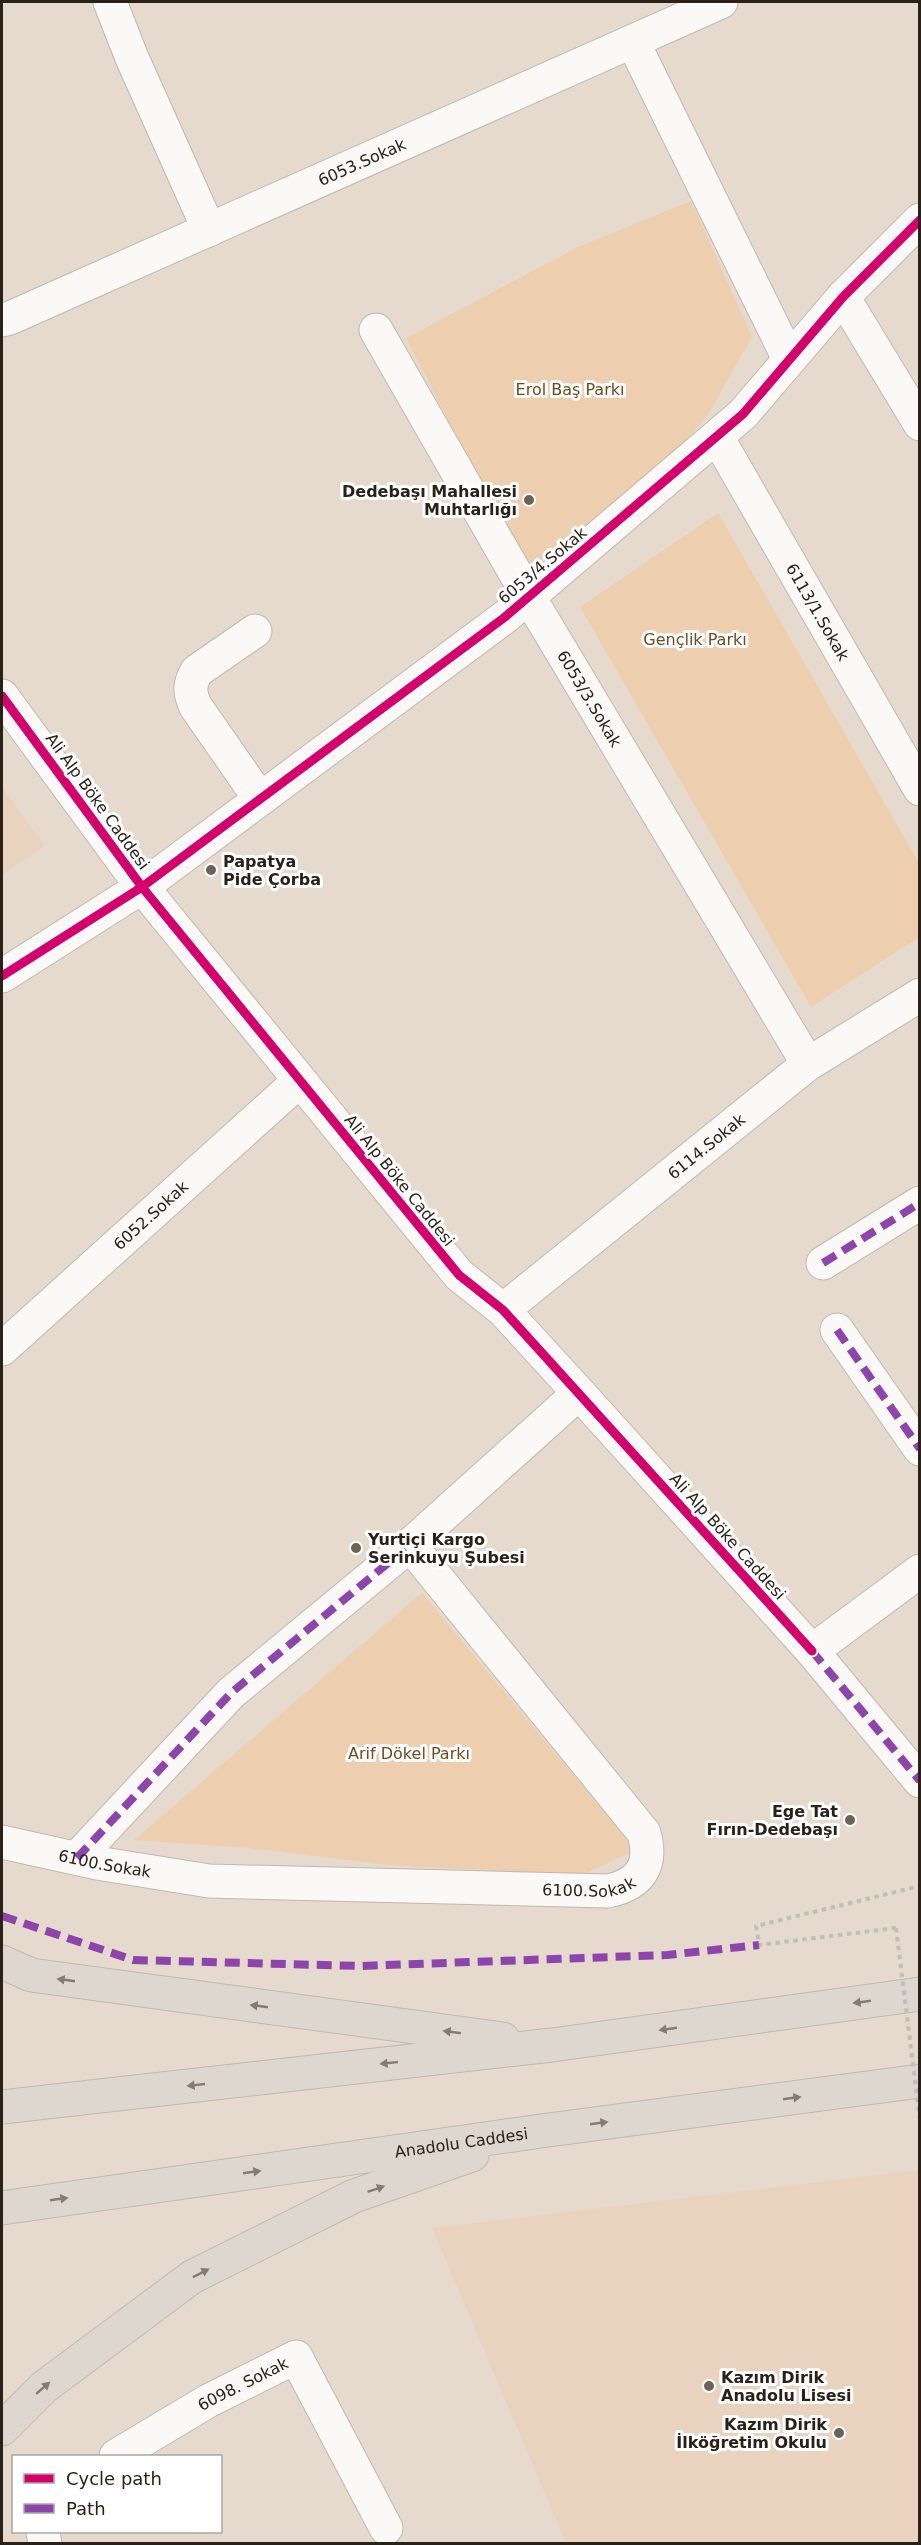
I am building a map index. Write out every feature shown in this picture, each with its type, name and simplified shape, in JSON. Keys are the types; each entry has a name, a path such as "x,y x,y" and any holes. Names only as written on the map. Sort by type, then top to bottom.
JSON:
{"highway":[{"path":"2,1962 31,1975 552,2045"},
{"path":"2,2107 552,2045 920,1994"},
{"name":"Anadolu Caddesi","path":"2,2208 541,2131 920,2081"},
{"path":"2,2429 44,2387 192,2277 354,2196 541,2131"}],"street":[{"path":"110,2 132,58 209,230"},
{"name":"6053.Sokak","path":"2,320 721,2"},
{"path":"633,42 789,359"},
{"name":"6053/4.Sokak","path":"2,976 142,887 529,597 743,414 843,297 920,220"},
{"path":"843,297 920,424"},
{"name":"6053/3.Sokak","path":"376,330 529,597 808,1064"},
{"name":"6113/1.Sokak","path":"717,437 920,789"},
{"path":"255,631 197,671 192,679 190,690 196,707 260,799"},
{"name":"Ali Alp Böke Caddesi","path":"2,696 142,887 459,1275 503,1310 579,1393 812,1651 920,1781"},
{"name":"6114.Sokak","path":"503,1310 808,1064 920,995"},
{"name":"6052.Sokak","path":"2,1349 299,1081"},
{"path":"823,1263 920,1203"},
{"path":"837,1330 920,1449"},
{"path":"77,1858 231,1693 410,1545 579,1393"},
{"name":"6100.Sokak","path":"2,1842 77,1858 209,1881 608,1891 624,1888 638,1877 646,1863 648,1847 644,1833 410,1545"},
{"path":"812,1651 920,1571"},
{"name":"6098. Sokak","path":"119,2455 208,2401 296,2357 386,2528"}],"path":[{"path":"920,1886 756,1926 759,1945 896,1928 920,2120"}],"shaded area":[{"path":"2,787 45,846 2,875"},
{"name":"Kazım Dirik Anadolu Lisesi","path":"919,2170 919,2543 566,2543 432,2228"}],"green space":[{"name":"Erol Baş Parkı","path":"691,201 752,337 709,413 649,484 526,570 406,338 578,247"},
{"name":"Gençlik Parkı","path":"718,513 919,863 919,937 811,1007 580,607"},
{"name":"Arif Dökel Parkı","path":"422,1593 636,1850 582,1875 389,1865 249,1848 134,1840"}],"marked path":[{"path":"823,1263 920,1203"},
{"path":"837,1330 920,1449"},
{"path":"77,1858 231,1693 410,1545"},
{"path":"812,1651 920,1781"},
{"path":"2,1916 133,1960 360,1966 667,1955 759,1945"}],"cycle path":[{"path":"2,976 142,887 505,617 743,414 843,297 920,220"},
{"path":"2,696 142,887 459,1275 503,1310 812,1651"}],"place":[{"name":"Dedebaşı Mahallesi Muhtarlığı","path":"529,500"},
{"name":"Papatya Pide Çorba","path":"211,870"},
{"name":"Yurtiçi Kargo Serinkuyu Şubesi","path":"356,1548"},
{"name":"Ege Tat Fırın-Dedebaşı","path":"850,1820"},
{"name":"Kazım Dirik Anadolu Lisesi","path":"709,2386"},
{"name":"Kazım Dirik İlköğretim Okulu","path":"839,2433"}]}
